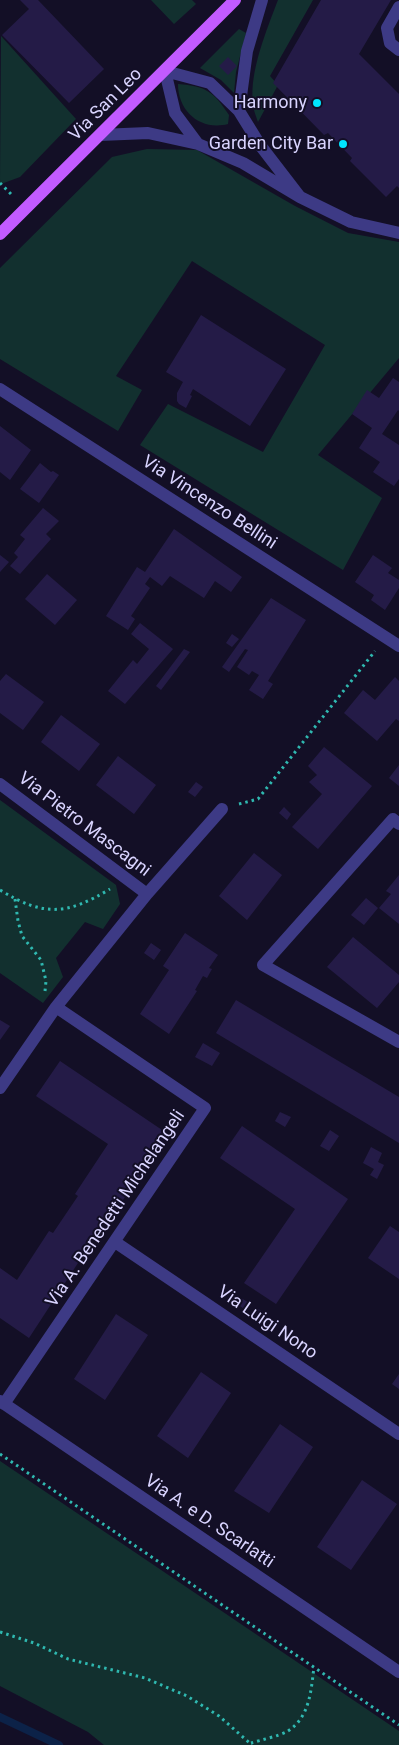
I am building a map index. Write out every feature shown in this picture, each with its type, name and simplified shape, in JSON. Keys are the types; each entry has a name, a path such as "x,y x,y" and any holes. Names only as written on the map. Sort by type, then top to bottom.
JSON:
{"main road":[{"name":"Via San Leo","path":"0,234 235,0"}],"street":[{"path":"239,111 247,50 262,0"},
{"path":"399,7 386,28 390,43 399,50"},
{"path":"198,144 175,113 165,71 210,83 239,111 260,145 300,197"},
{"path":"100,135 148,132 198,144 243,163 300,197 351,222 399,233"},
{"name":"Via Vincenzo Bellini","path":"0,389 399,646"},
{"name":"Via Pietro Mascagni","path":"0,784 146,894"},
{"path":"0,1088 56,1007 146,894 222,809"},
{"path":"397,1036 263,965 393,819 399,824"},
{"name":"Via A. Benedetti Michelangeli","path":"2,1403 115,1242 205,1108 56,1007"},
{"name":"Via Luigi Nono","path":"115,1242 399,1434"},
{"name":"Via A. e D. Scarlatti","path":"2,1403 399,1672"}],"path":[{"path":"222,809 258,799 386,637"},
{"path":"0,890 15,899 45,910 72,908 97,897 116,885 124,877"},
{"path":"15,899 22,936 41,960 46,981 43,1003 56,1007"},
{"path":"0,1454 399,1725"},
{"path":"0,1632 34,1643 68,1659 145,1678 187,1696 219,1716 251,1744 288,1731 302,1718 309,1703 314,1667"}],"green space":[{"path":"151,0 192,0 196,4 174,24"},
{"path":"278,0 313,0 270,76 278,85 258,122 253,105 252,91 256,64"},
{"path":"239,29 246,33 236,72 234,93 221,80 200,68"},
{"path":"1,36 76,119 20,177 1,184 0,183"},
{"path":"178,84 196,86 214,96 229,115 228,124 209,125 193,117 182,103"},
{"path":"147,149 197,150 295,206 348,233 399,242 399,358 318,455 382,498 343,570 140,445 168,404 263,452 325,345 192,261 116,376 142,390 118,431 0,359 0,268 112,157"},
{"path":"0,800 116,885 120,904 103,929 85,922 56,958 63,977 43,1003 0,973"},
{"path":"0,1461 399,1731 399,1745 104,1745 88,1732 0,1686"}],"building":[{"path":"20,0 38,0 104,69 69,103 2,35 29,9"},
{"path":"321,0 391,0 359,54 399,94 399,188 397,186 386,197 350,161 352,158 328,133 324,135 273,83"},
{"path":"228,57 237,66 228,75 219,66"},
{"path":"201,315 286,369 250,426 193,389 186,408 177,401 177,393 183,382 166,372"},
{"path":"393,378 399,382 399,411 382,434 399,445 399,479 394,486 373,472 380,462 359,448 372,428 352,414 367,390 379,398"},
{"path":"0,426 31,450 10,480 0,472"},
{"path":"40,463 51,472 53,471 59,475 39,503 20,489"},
{"path":"43,508 59,521 46,534 51,539 20,574 10,566 18,557 14,553 25,539 20,535"},
{"path":"174,529 242,577 231,592 215,581 204,598 170,576 162,586 150,577 145,584 150,588 131,616 135,619 128,630 106,616 137,567 145,572"},
{"path":"0,555 9,562 0,572"},
{"path":"373,555 392,568 388,573 399,580 399,588 385,610 371,600 374,595 355,582"},
{"path":"47,574 77,600 55,625 25,599"},
{"path":"271,598 306,620 268,681 273,684 263,699 249,690 259,675 252,671 249,675 237,667 248,650 245,649 229,672 222,667"},
{"path":"140,623 173,649 125,704 108,691 133,660 137,664 149,649 131,634"},
{"path":"232,634 239,639 232,647 226,643"},
{"path":"184,649 190,652 161,690 156,686"},
{"path":"6,674 44,702 23,730 0,713 0,681"},
{"path":"395,677 399,681 399,721 396,719 377,741 344,713 363,690 375,700"},
{"path":"61,715 100,744 79,771 41,742"},
{"path":"324,747 372,786 318,849 292,827 322,794 309,782 317,775 308,766"},
{"path":"118,756 156,785 134,814 96,785"},
{"path":"399,765 399,786 389,778"},
{"path":"196,782 203,787 195,797 188,792"},
{"path":"284,807 291,814 287,820 279,813"},
{"path":"254,853 282,875 247,920 219,896"},
{"path":"399,875 399,924 379,908 391,894 386,891"},
{"path":"366,898 378,908 364,925 351,915"},
{"path":"185,933 218,955 209,968 212,969 207,978 203,976 195,990 197,991 169,1034 140,1014 169,970 163,966"},
{"path":"353,937 399,975 399,982 377,1008 327,967"},
{"path":"151,943 161,950 154,960 144,953"},
{"path":"236,1000 399,1097 399,1143 216,1033"},
{"path":"0,1020 10,1026 0,1040"},
{"path":"203,1043 220,1053 212,1066 195,1057"},
{"path":"60,1061 168,1134 110,1219 108,1217 29,1338 0,1318 0,1268 17,1280 49,1231 53,1233 78,1196 75,1194 108,1144 36,1096"},
{"path":"280,1112 291,1117 285,1127 275,1121"},
{"path":"242,1126 348,1199 276,1304 244,1283 295,1209 220,1158"},
{"path":"330,1130 339,1136 329,1151 320,1146"},
{"path":"371,1147 382,1153 378,1162 384,1165 377,1179 370,1175 374,1169 363,1163"},
{"path":"390,1226 399,1232 399,1279 368,1258"},
{"path":"241,1298 251,1304 247,1311 237,1304"},
{"path":"257,1308 266,1314 262,1322 251,1315"},
{"path":"116,1314 148,1335 105,1400 74,1379"},
{"path":"201,1372 231,1393 188,1458 157,1436"},
{"path":"399,1374 399,1389 392,1384"},
{"path":"280,1424 313,1447 269,1513 234,1491"},
{"path":"362,1480 397,1504 351,1570 317,1547"}],"waterway":[{"path":"0,1717 59,1745"}],"place":[{"name":"Harmony","path":"317,103"},
{"name":"Garden City Bar","path":"343,144"}]}
